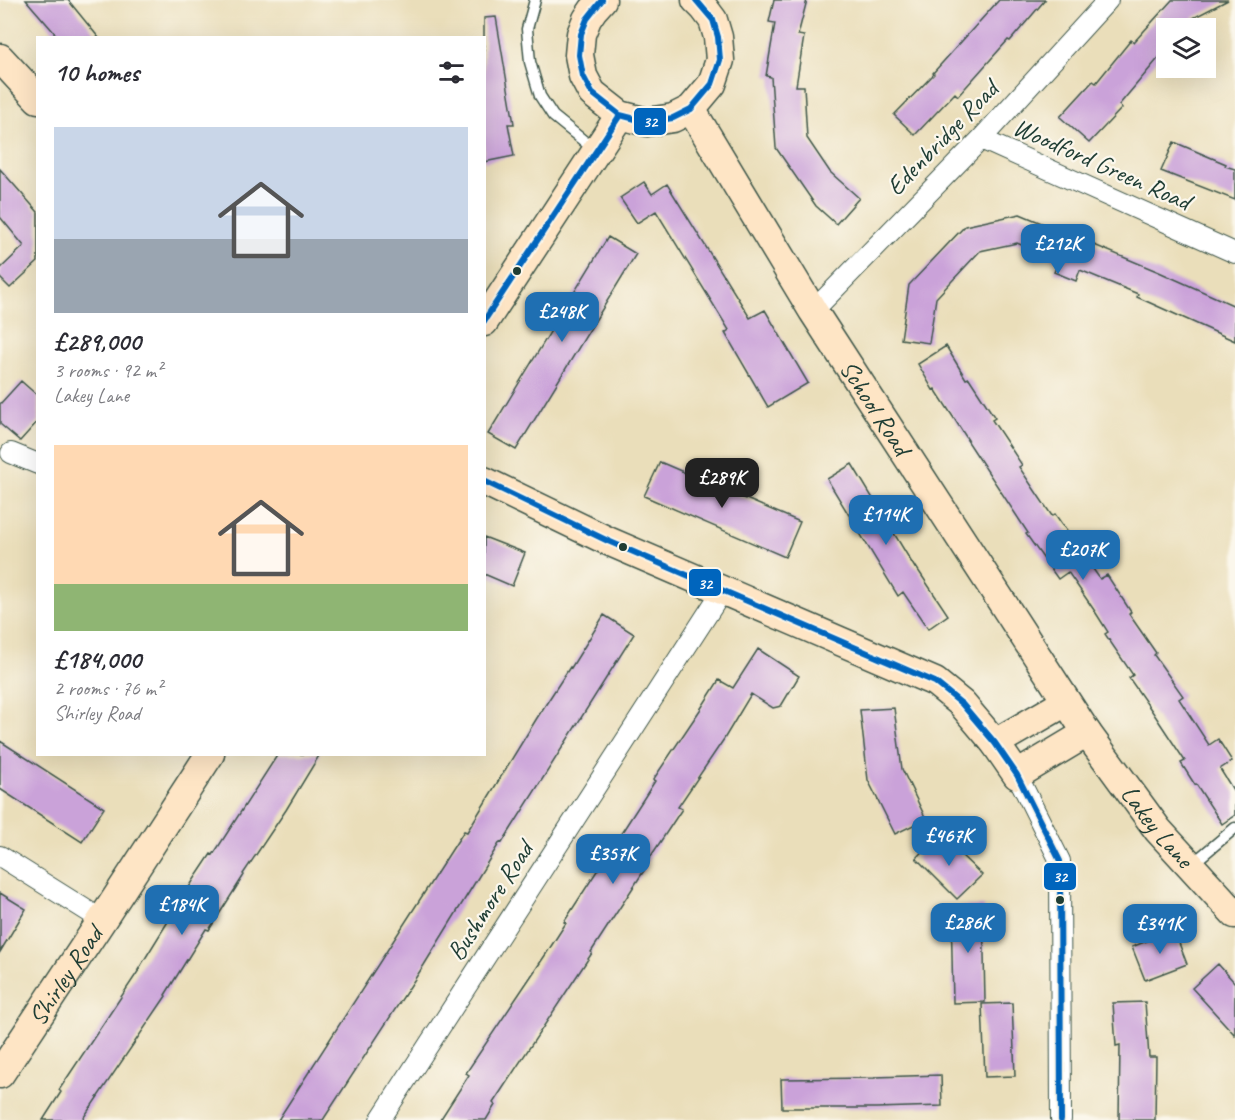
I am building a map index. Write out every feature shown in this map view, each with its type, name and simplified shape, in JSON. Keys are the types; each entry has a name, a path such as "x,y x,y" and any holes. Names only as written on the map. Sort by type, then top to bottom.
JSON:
{"street":[{"path":"602,0 593,10 581,34 579,55 583,76 592,93 620,116 647,122 673,118 691,109 712,84 720,60 718,37 713,20 696,0"},
{"name":"Edenbridge Road","path":"813,311 981,139 1108,0"},
{"path":"0,58 36,97"},
{"name":"School Road","path":"691,109 813,311 1066,702"},
{"path":"486,319 620,116"},
{"name":"Woodford Green Road","path":"981,139 1235,253"},
{"path":"11,453 36,463"},
{"path":"486,482 608,541 935,682 962,704 995,743 1017,775 1059,861 1061,1120"},
{"name":"Bushmore Road","path":"380,1120 723,590"},
{"path":"995,743 1066,702"},
{"name":"Lakey Lane","path":"1066,702 1158,830 1235,914"},
{"path":"1017,775 1087,733"},
{"name":"Shirley Road","path":"0,1074 209,756"},
{"path":"0,856 102,920"}],"lane":[{"path":"535,0 527,29 530,62 540,96 553,116 596,151"},
{"path":"1191,865 1235,828"}],"building":[{"path":"26,0 68,0 97,36 57,36"},
{"path":"774,0 807,0 798,35 804,36 796,86 804,86 807,138 830,172 859,198 836,224 816,206 776,148 771,77 766,76 775,23 769,22"},
{"path":"999,0 1045,0 958,96 955,93 915,135 894,115 934,74"},
{"path":"1172,0 1228,0 1193,18 1156,18 1156,61 1119,105 1122,108 1089,143 1060,117 1093,81 1096,83 1131,40 1134,42"},
{"path":"496,17 514,124 508,124 514,156 486,162 486,36 484,36 484,18"},
{"path":"1174,142 1235,169 1235,200 1161,171"},
{"path":"0,169 36,210 36,264 10,288 0,278 0,269 24,246 0,217"},
{"path":"644,182 652,194 667,184 750,318 765,310 808,383 768,407 725,333 729,330 656,211 637,223 620,198"},
{"path":"1020,214 1235,306 1235,341 1137,297 1138,294 1080,270 1076,281 1054,272 1059,261 1017,243 980,251 936,298 929,343 901,339 909,285 965,226"},
{"path":"608,237 636,254 516,450 488,434"},
{"path":"946,346 966,379 969,378 995,418 992,420 1022,465 1019,467 1052,516 1055,514 1100,579 1107,575 1131,612 1129,614 1156,653 1154,655 1183,696 1179,699 1209,745 1218,739 1232,761 1220,769 1235,793 1235,815 1222,824 1181,763 1185,761 1129,678 1133,675 1105,634 1108,632 1094,610 1068,572 1058,579 1026,534 1028,533 935,389 933,390 918,364"},
{"path":"21,381 36,394 36,423 20,441 0,424 0,404"},
{"path":"660,462 800,522 785,557 644,496"},
{"path":"852,464 915,568 948,615 928,629 903,592 898,596 827,479"},
{"path":"486,538 525,553 512,586 486,575"},
{"path":"604,615 634,634 424,965 323,1120 278,1120 464,831 467,832"},
{"path":"758,649 799,676 781,706 773,708 751,694 678,807 682,809 645,865 647,866 493,1103 495,1105 486,1120 440,1120 469,1075 466,1073 566,923 564,922 655,781 653,780 719,680 733,688"},
{"path":"894,708 902,769 926,819 895,834 868,780 860,710"},
{"path":"0,741 104,808 82,842 0,789"},
{"path":"277,756 319,756 209,930 206,929 166,996 82,1120 43,1120 61,1092 59,1090 139,970 193,881 211,854 213,855"},
{"path":"939,834 982,875 957,899 916,858"},
{"path":"0,893 26,909 0,952"},
{"path":"983,906 985,1002 953,1003 951,907"},
{"path":"1174,930 1187,964 1145,980 1132,947"},
{"path":"1218,964 1235,983 1235,1035 1192,988"},
{"path":"1145,1002 1149,1057 1156,1057 1155,1120 1119,1120 1120,1045 1116,1046 1113,1003"},
{"path":"1012,1003 1015,1076 985,1077 982,1004"},
{"path":"941,1075 942,1106 782,1108 781,1079"}],"transit line":[{"name":"32","path":"602,0 587,19 581,34 579,55 583,76 592,93 620,115 647,122 673,118 691,109 712,84 720,60 718,37 713,20 696,0"},
{"name":"32","path":"486,318 620,115"},
{"name":"32","path":"486,482 608,541 935,682 962,704 995,743 1017,775 1060,861 1061,1120"}]}
